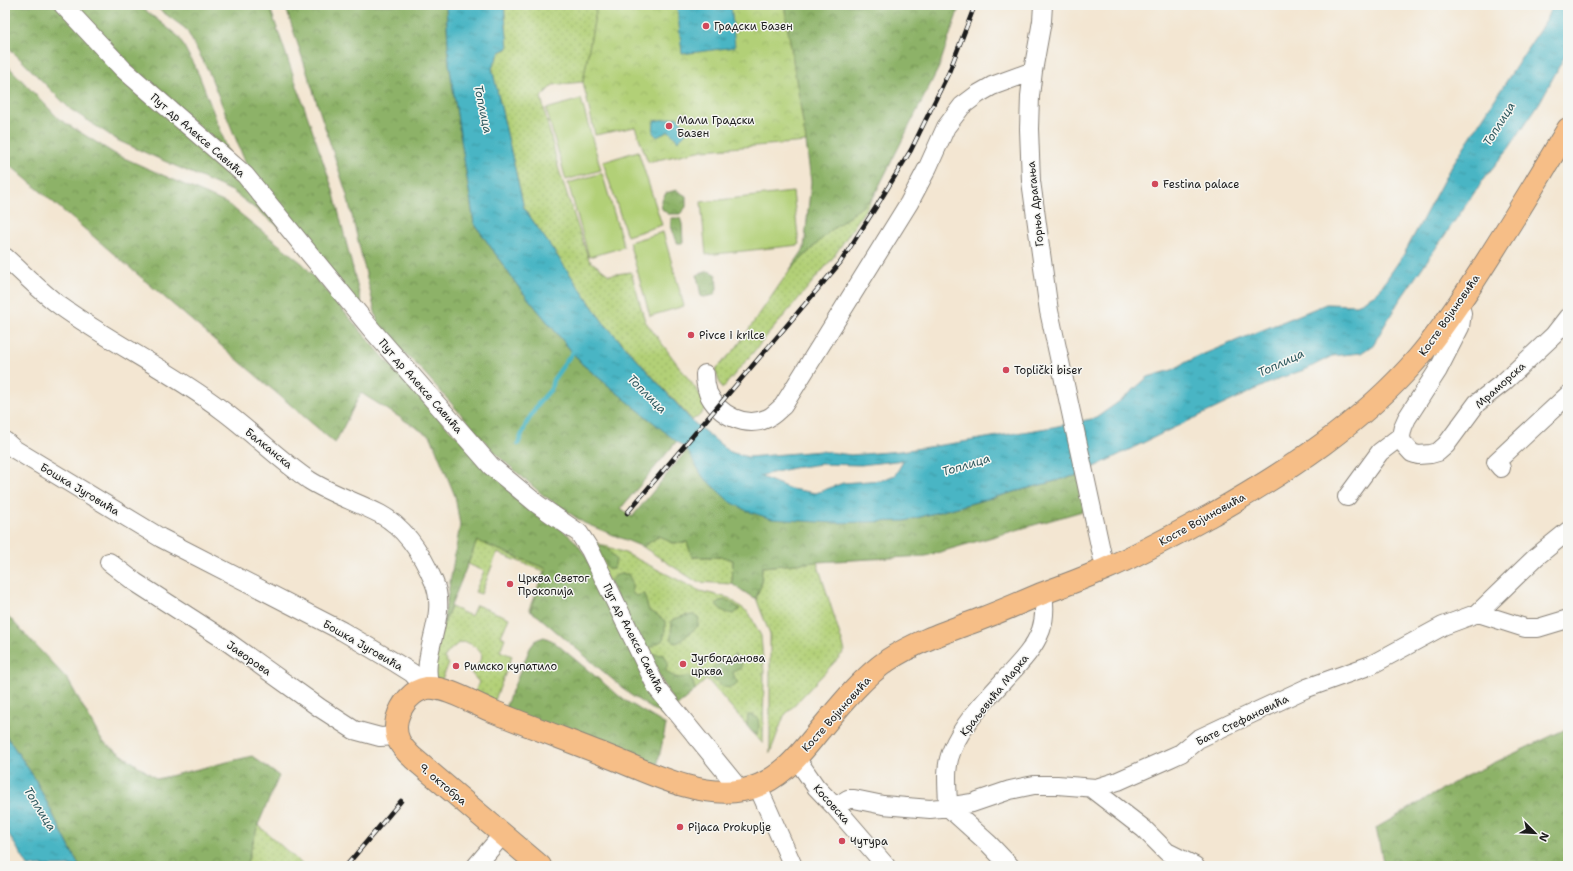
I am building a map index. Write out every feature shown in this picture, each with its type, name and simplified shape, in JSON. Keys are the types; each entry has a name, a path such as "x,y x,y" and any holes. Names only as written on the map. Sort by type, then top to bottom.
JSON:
{"main road":[{"name":"Косте Војиновића","path":"749,789 775,777 796,758 848,697 868,677 889,660 927,640 1105,569 1175,535 1284,471 1337,433 1382,397 1418,358 1459,303 1512,223 1568,129"},
{"path":"396,736 396,722 402,707 413,695 427,688 443,691 680,783 722,792 749,789"},
{"name":"9. октобра","path":"396,736 402,747 413,758 540,866"}],"street":[{"name":"Пут др Алексе Савића","path":"63,5 123,69 245,175 372,330 491,466 537,504 578,533 590,550 656,688 749,789 793,866"},
{"name":"Горња Драгања","path":"1043,5 1042,21 1033,71 1029,129 1031,181 1049,311 1091,498 1105,569"},
{"path":"705,374 707,388 712,400 724,413 745,421 759,421 776,413 783,406 909,203 928,167 946,127 962,106 978,94 992,86 1033,71"},
{"name":"Балканска","path":"5,257 58,304 222,409 310,480 380,514 400,529 424,562 434,581 439,599 438,615 427,667 427,688"},
{"path":"1347,497 1380,452 1401,436 1407,418 1438,370 1460,327 1462,313 1459,303"},
{"name":"Мраморска","path":"1401,436 1402,442 1406,447 1418,455 1438,452 1446,445 1477,403 1504,382 1554,335 1568,317"},
{"path":"1501,468 1496,462 1568,395"},
{"name":"Бошка Југовића","path":"5,441 14,449 161,538 342,631 396,662 412,673 427,688"},
{"name":"Бате Стефановића","path":"835,807 848,799 854,799 883,805 930,809 972,803 1010,790 1034,785 1057,785 1091,788 1118,781 1181,753 1198,739 1307,688 1371,665 1443,626 1478,613 1536,557 1568,531"},
{"name":"Јаворова","path":"109,562 135,582 219,636 320,708 354,730 380,737 396,736"},
{"name":"Краљевића Марка","path":"948,807 947,772 952,750 962,732 978,711 1029,652 1041,630 1043,623 1045,606 1043,593"},
{"path":"1478,613 1525,628 1538,628 1568,619"},
{"name":"Косовска","path":"796,758 816,787 886,866"},
{"path":"1091,788 1144,829 1167,852 1194,866"},
{"path":"948,807 989,844 1010,866"},
{"path":"476,866 503,834"}],"green space":[{"path":"5,5 56,5 241,180 286,232 232,191 119,141 70,109 5,44"},
{"path":"73,5 139,5 179,37 199,75 229,153 129,65"},
{"path":"153,5 269,5 333,190 365,317 250,174 208,70 186,29"},
{"path":"285,5 446,5 449,63 474,223 517,285 582,364 677,441 621,508 632,517 687,450 703,477 905,521 1078,475 1086,510 926,556 817,562 762,567 761,585 756,598 732,584 733,560 723,557 692,557 687,542 672,543 659,536 643,547 584,523 543,495 497,455 420,368 379,328 347,195"},
{"path":"504,5 597,5 583,82 553,85 541,97 559,170 589,260 609,275 631,272 645,321 708,405 699,416 692,420 603,322 524,208 492,68 500,52 508,48"},
{"path":"597,5 784,5 806,142 703,150 648,162 635,127 595,135 583,82"},
{"path":"784,5 960,5 939,67 873,198 829,232 789,271 804,249 811,182"},
{"path":"5,63 59,119 115,154 228,204 303,264 391,366 450,430 575,541 586,556 669,714 668,719 632,696 538,616 530,611 547,569 477,541 442,628 460,525 455,496 431,437 361,393 335,443 5,161"},
{"path":"581,99 601,170 566,180 546,109"},
{"path":"638,151 662,225 627,236 603,162"},
{"path":"602,173 624,247 589,257 568,183"},
{"path":"676,190 686,196 686,207 680,214 668,214 662,209 661,202 666,193"},
{"path":"793,192 799,245 706,255 701,202"},
{"path":"873,198 832,259 722,389 715,370 736,348 789,271 829,232"},
{"path":"671,218 680,218 682,224 683,243 677,243 671,227"},
{"path":"663,232 684,306 650,316 629,242"},
{"path":"708,271 716,274 717,289 714,295 704,297 701,296 697,275"},
{"path":"659,536 672,543 687,542 692,557 723,557 733,560 732,584 697,582 643,547"},
{"path":"586,539 625,553 700,591 729,598 749,613 761,636 764,672 763,744 707,679 676,707"},
{"path":"477,541 547,569 530,611 529,609 544,571 497,553 481,594 475,592 484,571 468,564"},
{"path":"602,546 609,550 616,560 614,569 608,569 597,547"},
{"path":"817,562 845,651 784,716 770,753 770,635 756,598 761,585 762,567"},
{"path":"620,574 628,574 632,582 632,593 636,596 644,594 649,611 665,621 663,640 649,648 641,642 609,582 615,576"},
{"path":"719,601 729,601 740,609 734,614 724,611 716,604"},
{"path":"476,605 509,618 501,636 505,638 500,651 512,656 493,705 473,697 479,682 471,673 479,663 482,655 474,646 470,644 462,642 459,643 447,653 444,658 449,664 440,683 431,679 442,628 451,607 471,616"},
{"path":"5,613 68,680 102,741 157,779 252,756 279,776 258,825 246,866 79,866 34,777 5,734"},
{"path":"693,615 699,618 698,626 679,642 675,643 671,639 672,620 683,616"},
{"path":"544,637 553,641 624,700 666,725 657,767 504,710 530,648 536,640"},
{"path":"653,654 664,655 668,662 666,671 677,677 689,676 693,682 695,690 676,707 649,656"},
{"path":"735,655 742,662 741,668 733,672 735,679 738,682 729,687 722,686 708,675 714,666"},
{"path":"748,715 758,718 759,727 757,734 754,734 747,726"},
{"path":"1568,728 1568,866 1384,866 1376,828 1462,778"},
{"path":"258,825 304,866 246,866"}],"water":[{"name":"Топлица","path":"446,5 504,5 508,48 500,52 492,68 524,208 603,322 692,421 730,452 748,457 821,451 851,455 901,451 962,442 1053,427 1096,418 1124,398 1148,377 1172,370 1194,358 1326,304 1356,305 1377,293 1404,254 1449,170 1546,20 1552,5 1568,5 1568,50 1540,102 1509,148 1486,176 1399,301 1373,345 1361,353 1332,356 1307,369 1280,378 1078,475 905,521 834,523 772,519 747,511 729,501 703,477 687,450 582,364 517,285 474,223 449,63","holes":["904,460 895,475 882,480 843,483 816,493 791,489 759,476 793,468 821,464 861,465"]},
{"name":"Градски Базен","path":"677,5 731,5 735,47 682,54"},
{"name":"Мали Градски Базен","path":"677,117 689,130 678,141 669,131 657,137 653,133 654,121"},
{"name":"Топлица","path":"5,734 34,777 79,866 28,866 5,828"}],"waterway":[{"path":"518,444 526,424 538,404 551,389 553,380 575,349"}],"railway":[{"path":"627,513 840,263 911,150 949,72 975,5"},
{"path":"346,866 401,801"}],"place":[{"name":"Градски Базен","path":"706,26"},
{"name":"Мали Градски Базен","path":"669,126"},
{"name":"Festina palace","path":"1155,184"},
{"name":"Pivce i krilce","path":"691,335"},
{"name":"Toplički biser","path":"1006,370"},
{"name":"Црква Светог Прокопија","path":"510,584"},
{"name":"Југбогданова црква","path":"683,664"},
{"name":"Римско купатило","path":"456,666"},
{"name":"Pijaca Prokuplje","path":"680,827"},
{"name":"Чутура","path":"842,841"}]}
